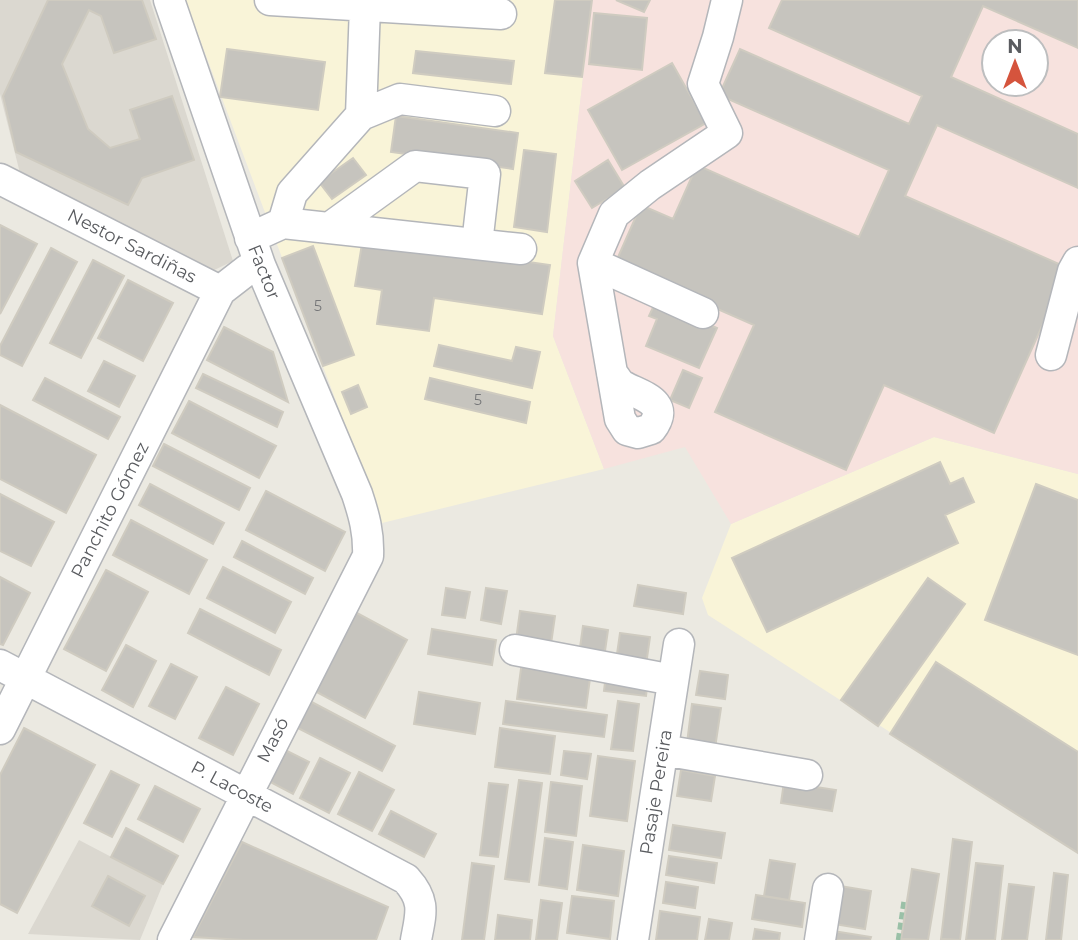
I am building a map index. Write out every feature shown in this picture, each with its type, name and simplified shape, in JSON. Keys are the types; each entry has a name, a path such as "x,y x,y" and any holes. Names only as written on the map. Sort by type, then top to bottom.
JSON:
{"street":[{"name":"Factor","path":"169,0 255,251 357,494 366,520 369,540"},
{"path":"270,0 501,14"},
{"path":"612,373 593,263 614,214 650,185 727,132 703,84 727,0"},
{"path":"361,115 365,6"},
{"path":"220,291 247,270 255,251 282,223 292,193 361,115 400,99 495,111"},
{"path":"332,226 415,166 485,174 477,244"},
{"name":"Nestor Sardiñas","path":"0,179 220,291"},
{"path":"282,223 332,226 521,249"},
{"path":"1051,355 1073,271 1078,262"},
{"path":"593,263 703,313"},
{"name":"Panchito Gómez","path":"0,729 12,671 220,291"},
{"name":"Masó","path":"173,940 368,556 369,540"},
{"name":"Pasaje Pereira","path":"634,940 679,643"},
{"path":"515,650 673,680"},
{"name":"P. Lacoste","path":"12,671 406,879 417,892 422,908 416,940"},
{"path":"663,750 807,775"},
{"path":"820,940 828,889"}],"path":[{"path":"898,940 904,899"}],"shaded area":[{"path":"0,0 150,0 233,261 206,274 22,181 0,94"},
{"path":"185,0 592,0 553,336 604,469 382,523"},
{"path":"592,0 1078,0 1078,474 934,437 731,524 685,447 604,469 553,336"},
{"path":"934,437 1078,474 1078,853 708,615 702,598 731,524"},
{"path":"79,840 163,884 140,940 28,934"}],"building":[{"path":"48,0 142,0 156,39 114,53 101,16 89,10 62,64 88,129 110,148 140,139 130,110 172,96 194,160 142,178 128,205 16,152 3,96"},
{"path":"555,0 592,0 582,77 545,73"},
{"path":"616,0 650,0 644,12"},
{"path":"782,0 1078,0 1078,48 1050,36 1050,28 1033,28 983,6 951,77 980,90 980,98 998,98 1078,134 1078,188 937,125 905,196 1068,268 994,433 884,385 846,470 715,412 754,325 615,264 641,205 673,219 697,165 859,237 889,170 719,95 740,49 909,124 922,96 769,28"},
{"path":"594,13 647,18 642,70 589,64"},
{"path":"227,49 325,62 318,110 220,97"},
{"path":"416,51 514,61 511,84 413,73"},
{"path":"672,63 706,123 622,170 588,110"},
{"path":"396,116 518,133 513,169 391,152"},
{"path":"524,150 556,154 547,232 514,227"},
{"path":"353,158 366,175 332,199 319,182"},
{"path":"608,160 625,188 592,208 575,181"},
{"path":"0,225 37,244 0,314"},
{"path":"363,238 550,265 542,314 434,298 429,331 377,324 382,290 355,286"},
{"path":"313,246 354,355 323,366 282,258"},
{"path":"51,248 77,262 22,366 0,355 0,346"},
{"path":"93,260 124,276 81,358 50,343"},
{"path":"128,280 173,303 143,361 98,338"},
{"path":"656,301 717,328 699,368 646,346 657,319 649,316"},
{"path":"224,327 273,352 288,402 207,360"},
{"path":"439,345 512,361 516,347 540,352 532,388 434,366"},
{"path":"104,361 135,376 119,407 88,391"},
{"path":"683,370 702,378 689,408 670,400"},
{"path":"203,374 283,412 277,427 196,388"},
{"path":"45,378 120,417 108,439 33,400"},
{"path":"430,378 530,402 526,423 425,399"},
{"path":"358,385 367,407 351,414 342,392"},
{"path":"189,401 276,446 259,478 172,433"},
{"path":"0,405 96,455 66,513 0,479"},
{"path":"164,444 250,488 239,510 153,466"},
{"path":"940,462 950,484 963,478 974,502 945,515 958,543 767,632 732,558"},
{"path":"150,484 224,523 213,544 139,505"},
{"path":"1036,484 1078,500 1078,655 985,620"},
{"path":"266,491 345,532 325,571 246,530"},
{"path":"0,494 54,522 31,566 0,551"},
{"path":"131,520 207,560 189,594 113,555"},
{"path":"242,541 313,578 305,594 234,557"},
{"path":"223,567 291,602 275,633 207,598"},
{"path":"106,570 148,592 106,671 64,649"},
{"path":"0,577 30,593 3,645 0,644"},
{"path":"928,578 965,604 878,726 841,700"},
{"path":"638,585 686,593 683,614 634,606"},
{"path":"446,588 470,592 465,618 442,615"},
{"path":"486,588 507,591 501,624 481,620"},
{"path":"200,609 281,650 269,675 188,633"},
{"path":"520,611 555,616 551,644 516,640"},
{"path":"355,612 407,640 365,718 313,690"},
{"path":"583,626 608,630 604,658 579,655"},
{"path":"432,629 496,640 492,665 428,654"},
{"path":"620,633 650,637 646,665 616,661"},
{"path":"126,645 156,661 133,707 102,690"},
{"path":"522,661 591,671 586,708 517,699"},
{"path":"936,662 1078,752 1078,853 890,734"},
{"path":"171,664 197,677 175,719 149,706"},
{"path":"700,671 728,675 725,699 696,695"},
{"path":"606,674 648,680 646,696 604,691"},
{"path":"226,687 259,704 233,755 199,738"},
{"path":"419,692 480,703 475,734 414,724"},
{"path":"306,699 395,746 382,771 292,725"},
{"path":"506,701 607,715 604,737 503,724"},
{"path":"618,701 639,704 633,751 611,749"},
{"path":"692,704 721,708 715,748 687,743"},
{"path":"24,728 95,765 17,913 0,904 0,775"},
{"path":"500,728 555,736 550,774 495,767"},
{"path":"277,746 309,762 293,794 261,777"},
{"path":"564,751 591,754 587,779 561,775"},
{"path":"598,756 635,761 627,821 590,816"},
{"path":"320,758 350,773 329,813 300,798"},
{"path":"681,770 715,776 711,801 677,796"},
{"path":"111,771 139,785 112,837 84,823"},
{"path":"359,772 394,790 372,831 338,814"},
{"path":"519,780 542,783 529,882 505,879"},
{"path":"551,782 582,786 576,836 545,832"},
{"path":"784,782 836,790 832,811 781,803"},
{"path":"489,783 508,785 498,857 480,855"},
{"path":"155,786 200,809 183,842 138,819"},
{"path":"391,811 436,834 424,857 379,834"},
{"path":"673,825 725,833 721,858 669,850"},
{"path":"126,828 178,856 163,884 111,857"},
{"path":"545,838 573,842 567,889 539,885"},
{"path":"953,839 972,842 960,940 941,939"},
{"path":"242,842 388,907 376,940 243,940 193,937"},
{"path":"583,845 624,851 618,896 577,890"},
{"path":"669,856 717,863 714,883 666,875"},
{"path":"770,860 795,864 789,900 764,896"},
{"path":"472,863 494,866 484,940 462,940"},
{"path":"976,863 1003,866 995,940 966,940"},
{"path":"912,869 939,874 928,940 901,939"},
{"path":"1054,873 1068,875 1061,940 1046,940"},
{"path":"108,876 145,896 129,926 92,906"},
{"path":"666,882 698,887 695,908 663,903"},
{"path":"1009,884 1034,887 1027,940 1002,940"},
{"path":"840,886 871,891 865,929 834,924"},
{"path":"756,895 805,903 802,927 752,919"},
{"path":"572,896 614,901 610,939 567,933"},
{"path":"541,900 562,903 557,940 536,940"},
{"path":"660,911 700,917 697,940 656,940"},
{"path":"498,915 532,920 530,940 495,940"},
{"path":"709,919 732,923 729,940 705,940"},
{"path":"755,929 780,933 779,940 753,940"},
{"path":"827,930 871,937 870,940 825,940"}]}
